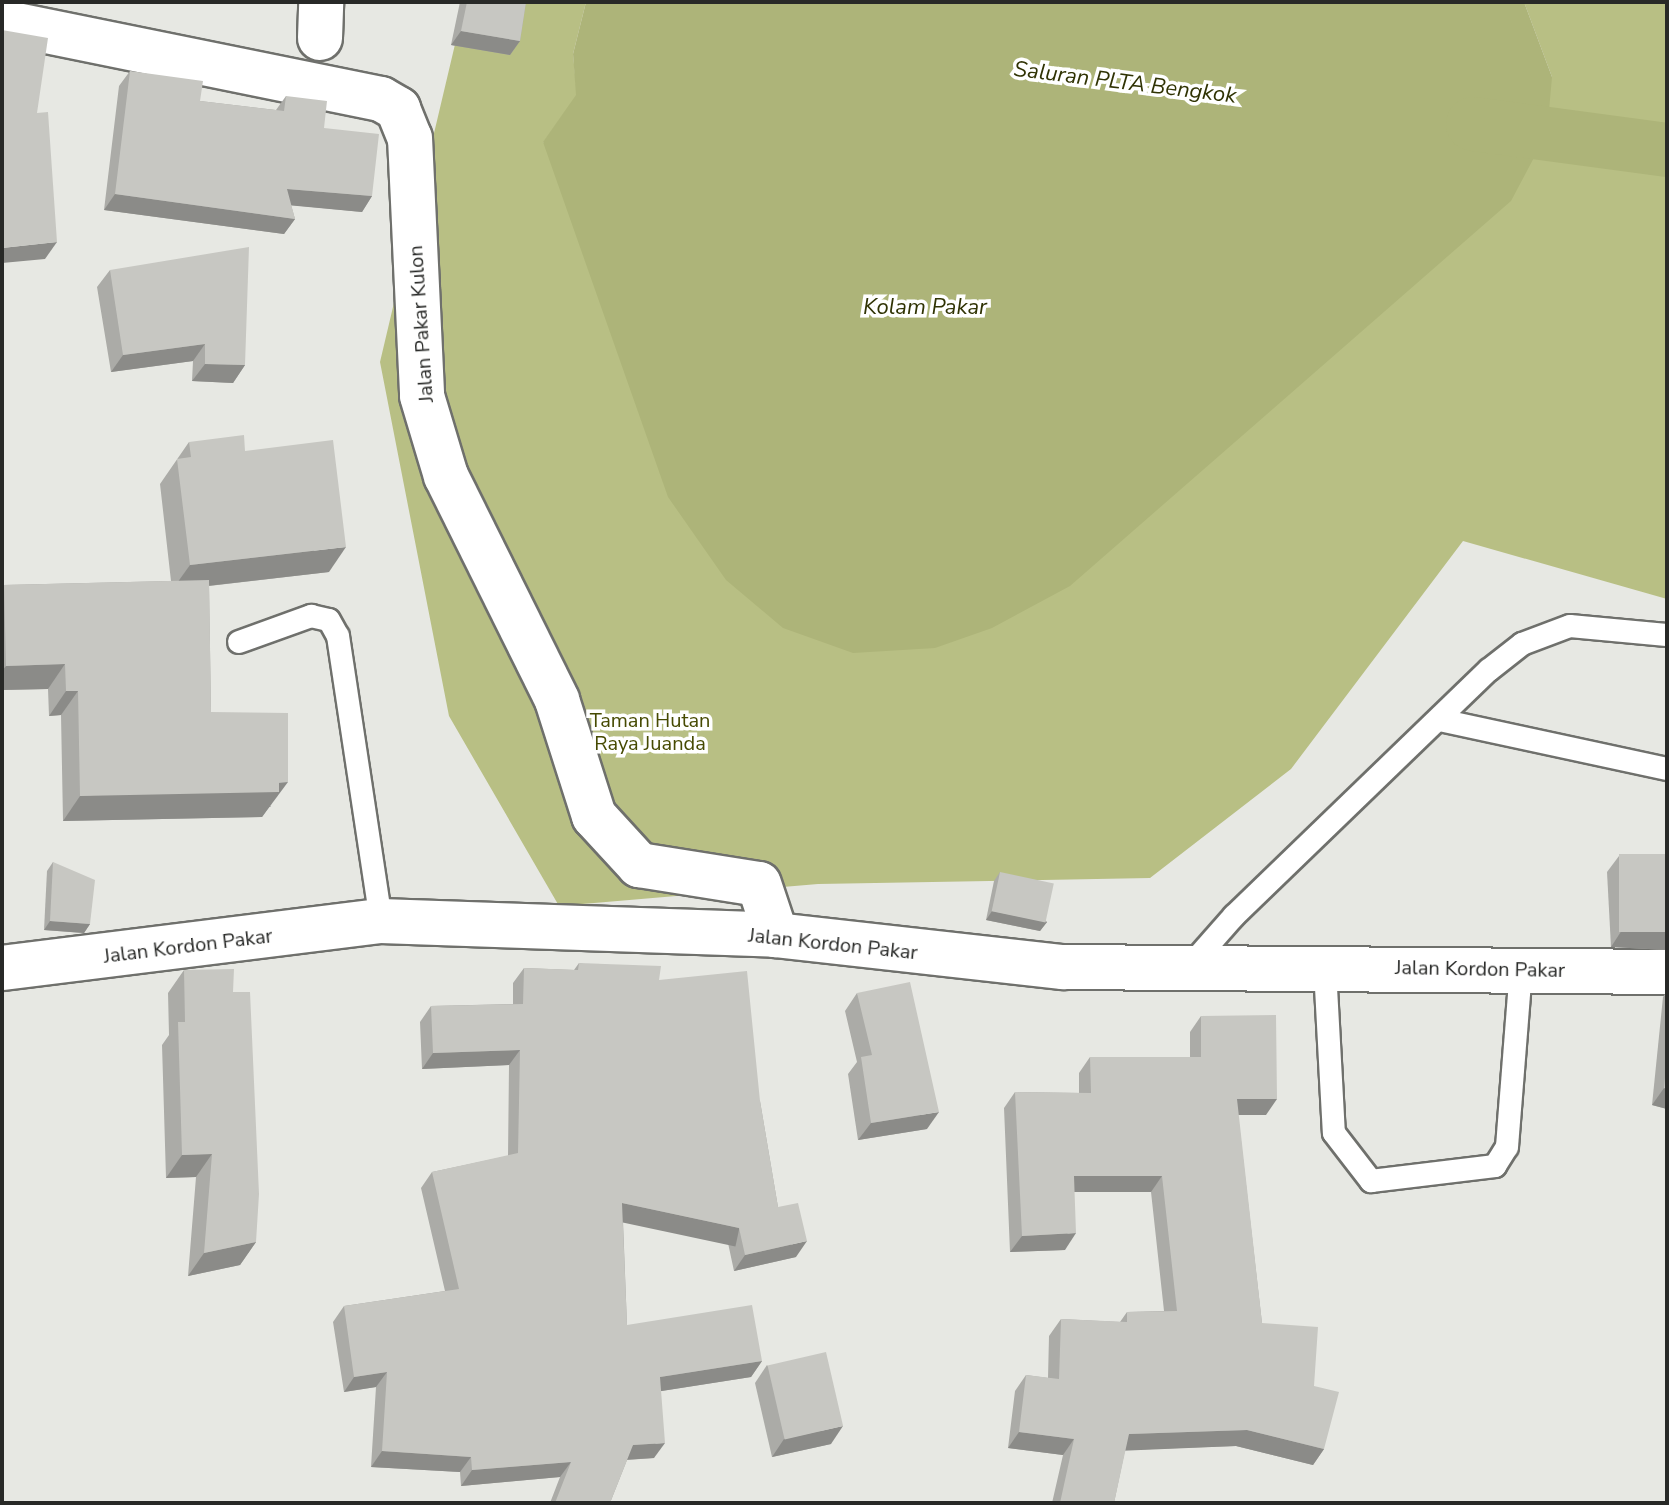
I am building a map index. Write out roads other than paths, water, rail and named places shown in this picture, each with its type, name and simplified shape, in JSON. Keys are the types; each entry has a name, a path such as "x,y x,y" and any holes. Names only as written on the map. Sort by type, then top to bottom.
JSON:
{"street":[{"name":"Jalan Pakar Kulon","path":"2,22 381,99 398,109 410,138 422,396 446,476 557,700 594,816 639,865 759,884 776,935"},
{"name":"Jalan Kordon Pakar","path":"2,968 381,921 776,935 1063,967 1667,972"}],"lane":[{"path":"239,642 311,616 329,620 338,636 381,921"},
{"path":"1189,967 1234,916 1489,670 1534,640 1570,626 1667,635"},
{"path":"1440,720 1667,769"},
{"path":"1325,969 1334,1133 1371,1181 1495,1166 1507,1147 1521,970"}],"water":[{"name":"Kolam Pakar","path":"586,2 1524,2 1552,77 1547,133 1511,201 1070,586 992,628 935,648 853,653 783,628 726,580 668,497 543,142 576,95 573,54"}],"waterway":[{"name":"Saluran PLTA Bengkok","path":"1473,124 1667,150"}],"park label":[{"name":"Taman Hutan Raya Juanda","path":"650,732"}]}
